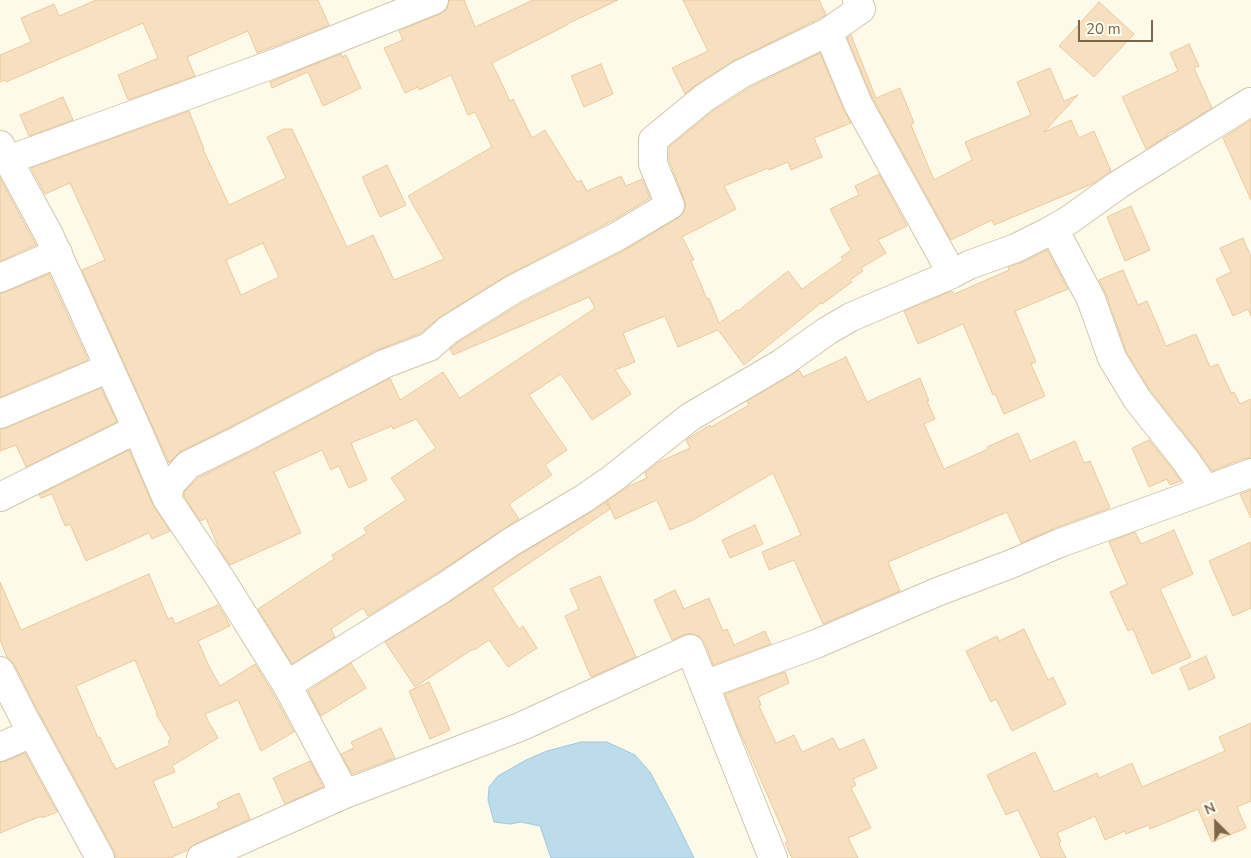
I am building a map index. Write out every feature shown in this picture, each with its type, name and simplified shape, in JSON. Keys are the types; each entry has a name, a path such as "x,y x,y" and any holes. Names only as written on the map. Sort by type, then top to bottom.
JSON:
{"street":[{"path":"345,794 287,684 167,499 58,253 4,152 145,112 276,63 434,0"},
{"path":"167,499 170,485 188,466 384,364 429,347 448,330 514,289 618,236 670,205 653,164 653,140 704,98 741,74 828,32 861,9 857,0"},
{"path":"828,32 858,104 952,274"},
{"path":"287,684 443,588 510,542 584,499 690,417 782,363 851,317 969,265 1016,248 1054,229 1070,220 1118,185 1251,103"},
{"path":"1054,229 1091,299 1112,358 1137,400 1186,461 1206,490"},
{"path":"0,278 58,253"},
{"path":"0,414 109,368"},
{"path":"0,498 137,429"},
{"path":"704,685 816,644 937,592 1060,543 1251,472"},
{"path":"201,858 345,794 520,727 690,649 773,858"},
{"path":"0,671 100,858"},
{"path":"0,746 32,733"}],"water":[{"path":"581,742 607,742 635,755 650,772 694,858 551,858 540,826 521,822 510,824 494,822 488,800 489,787 498,776 526,760 547,751"}],"building":[{"path":"96,0 318,0 329,25 257,53 248,31 187,57 195,76 128,100 118,75 158,58 143,23 6,82 5,80 0,82 0,55 31,42 21,18 54,4 59,16"},
{"path":"449,0 464,0 475,27 533,0 618,0 492,63 510,101 513,99 532,138 545,130 577,182 581,180 587,191 621,176 626,186 642,179 650,198 610,222 506,276 440,317 421,333 377,350 181,451 169,463 82,270 105,260 70,183 45,194 31,168 189,111 203,149 229,205 286,178 267,137 284,129 292,129 347,247 373,235 394,280 444,259 408,196 492,147 475,112 468,115 451,75 419,90 418,87 405,93 384,48 403,40 399,31 440,14 447,9","holes":["263,243 279,277 241,295 226,260"]},
{"path":"683,0 819,0 826,15 733,61 685,94 672,68 708,51"},
{"path":"1099,2 1134,34 1094,77 1059,46"},
{"path":"851,35 876,98 900,88 914,123 911,125 934,180 972,160 965,142 1031,115 1017,82 1050,68 1064,101 1078,95 1044,132 1071,120 1079,138 1094,131 1111,171 1092,184 994,225 992,220 951,240 872,97 847,38"},
{"path":"1189,44 1199,66 1194,68 1212,108 1167,134 1167,136 1146,149 1122,97 1178,71 1170,53"},
{"path":"820,53 851,123 814,138 822,157 791,170 788,162 724,186 736,209 682,237 694,260 691,261 719,323 738,311 788,271 802,289 843,260 841,257 851,250 830,209 859,195 855,186 879,174 907,226 878,240 886,253 861,268 863,271 850,280 852,282 821,303 744,365 718,330 678,347 665,316 623,333 635,362 615,370 631,394 592,420 561,374 529,395 567,450 545,465 552,475 509,504 519,519 368,616 363,608 331,629 335,637 292,664 258,609 334,559 332,555 367,533 364,528 406,500 391,478 436,448 416,419 393,429 392,426 351,443 367,480 349,488 339,466 331,470 322,450 274,472 301,533 230,565 219,549 206,518 200,521 184,496 184,492 198,478 390,378 400,400 443,372 460,398 595,308 589,297 453,355 450,349 522,303 625,250 678,218 686,206 669,160 669,147 713,111 749,88"},
{"path":"341,54 342,57 346,55 361,88 323,106 308,72 272,88 270,82"},
{"path":"601,64 613,94 584,107 571,76"},
{"path":"63,97 73,120 29,136 20,115"},
{"path":"1251,120 1251,200 1223,138"},
{"path":"387,165 406,205 380,217 362,177"},
{"path":"0,178 36,245 0,261"},
{"path":"1131,206 1150,250 1125,261 1107,217"},
{"path":"1243,238 1251,257 1251,316 1248,309 1233,316 1216,279 1231,272 1220,248"},
{"path":"1047,250 1068,289 1015,311 1036,362 1031,364 1045,396 1004,414 995,394 993,395 963,324 918,344 904,311 952,291 954,294 1009,270 1008,267"},
{"path":"1123,270 1138,305 1147,301 1166,346 1196,334 1210,367 1218,364 1231,393 1234,392 1240,404 1251,399 1251,458 1245,458 1212,471 1150,390 1126,351 1106,294 1099,280"},
{"path":"49,274 88,360 0,397 0,293"},
{"path":"846,357 867,402 920,378 935,419 924,424 944,469 1018,433 1030,461 1075,441 1084,463 1090,461 1110,508 1055,528 1021,543 1007,512 888,562 900,591 823,624 794,560 769,570 762,552 801,535 773,473 693,520 670,530 657,500 615,519 607,501 629,486 647,478 645,473 659,462 690,448 686,440 749,405 747,401 799,370 803,377"},
{"path":"101,388 117,422 26,467 16,445 0,451 0,429"},
{"path":"1149,440 1181,481 1170,485 1167,479 1149,487 1132,448"},
{"path":"129,450 153,505 170,531 152,539 149,533 86,561 70,524 65,526 52,494 41,498 39,495"},
{"path":"1251,490 1251,518 1240,494"},
{"path":"606,502 610,509 492,588 519,629 523,626 537,648 508,667 489,640 415,687 385,642 451,601 519,555"},
{"path":"755,525 763,544 730,558 722,540"},
{"path":"1174,530 1193,574 1160,589 1191,657 1152,674 1133,629 1128,631 1110,592 1127,584 1109,542 1135,532 1141,544"},
{"path":"1251,542 1251,608 1233,616 1209,561"},
{"path":"149,574 168,619 172,617 175,624 218,605 230,626 198,641 220,686 255,664 294,732 261,751 238,700 205,714 218,738 172,766 175,772 153,781 173,828 219,808 217,803 239,793 250,819 195,844 188,850 170,858 116,858 14,664 7,657 0,640 0,582 21,630","holes":["135,660 157,713 171,739 168,741 170,745 116,769 100,737 98,738 76,686"]},
{"path":"600,576 636,657 591,677 565,616 579,609 570,589"},
{"path":"675,590 684,609 709,598 723,631 727,629 734,645 765,631 771,644 713,665 705,643 699,636 691,633 672,640 654,600"},
{"path":"1024,629 1048,680 1053,677 1066,704 1012,731 996,699 991,702 966,651 997,636 999,641"},
{"path":"1206,656 1215,678 1189,690 1180,668"},
{"path":"351,663 366,688 321,716 308,691"},
{"path":"785,672 789,683 758,697 761,705 759,706 776,743 794,735 802,752 833,738 839,750 864,739 877,768 853,779 856,785 851,788 871,828 848,838 858,858 792,858 785,843 788,842 736,723 725,694"},
{"path":"429,682 450,730 430,739 409,691"},
{"path":"1251,723 1251,801 1237,807 1246,828 1212,842 1198,809 1150,829 1149,825 1126,834 1125,831 1105,840 1095,816 1057,833 1061,842 1059,844 1066,858 1041,858 1018,810 1006,815 987,775 1035,752 1054,792 1097,773 1099,778 1132,763 1142,787 1225,751 1219,737"},
{"path":"381,728 395,758 352,774 341,754 354,748 351,742"},
{"path":"25,753 57,812 42,818 41,816 0,833 0,762"},
{"path":"310,761 323,787 285,804 273,778"}]}
